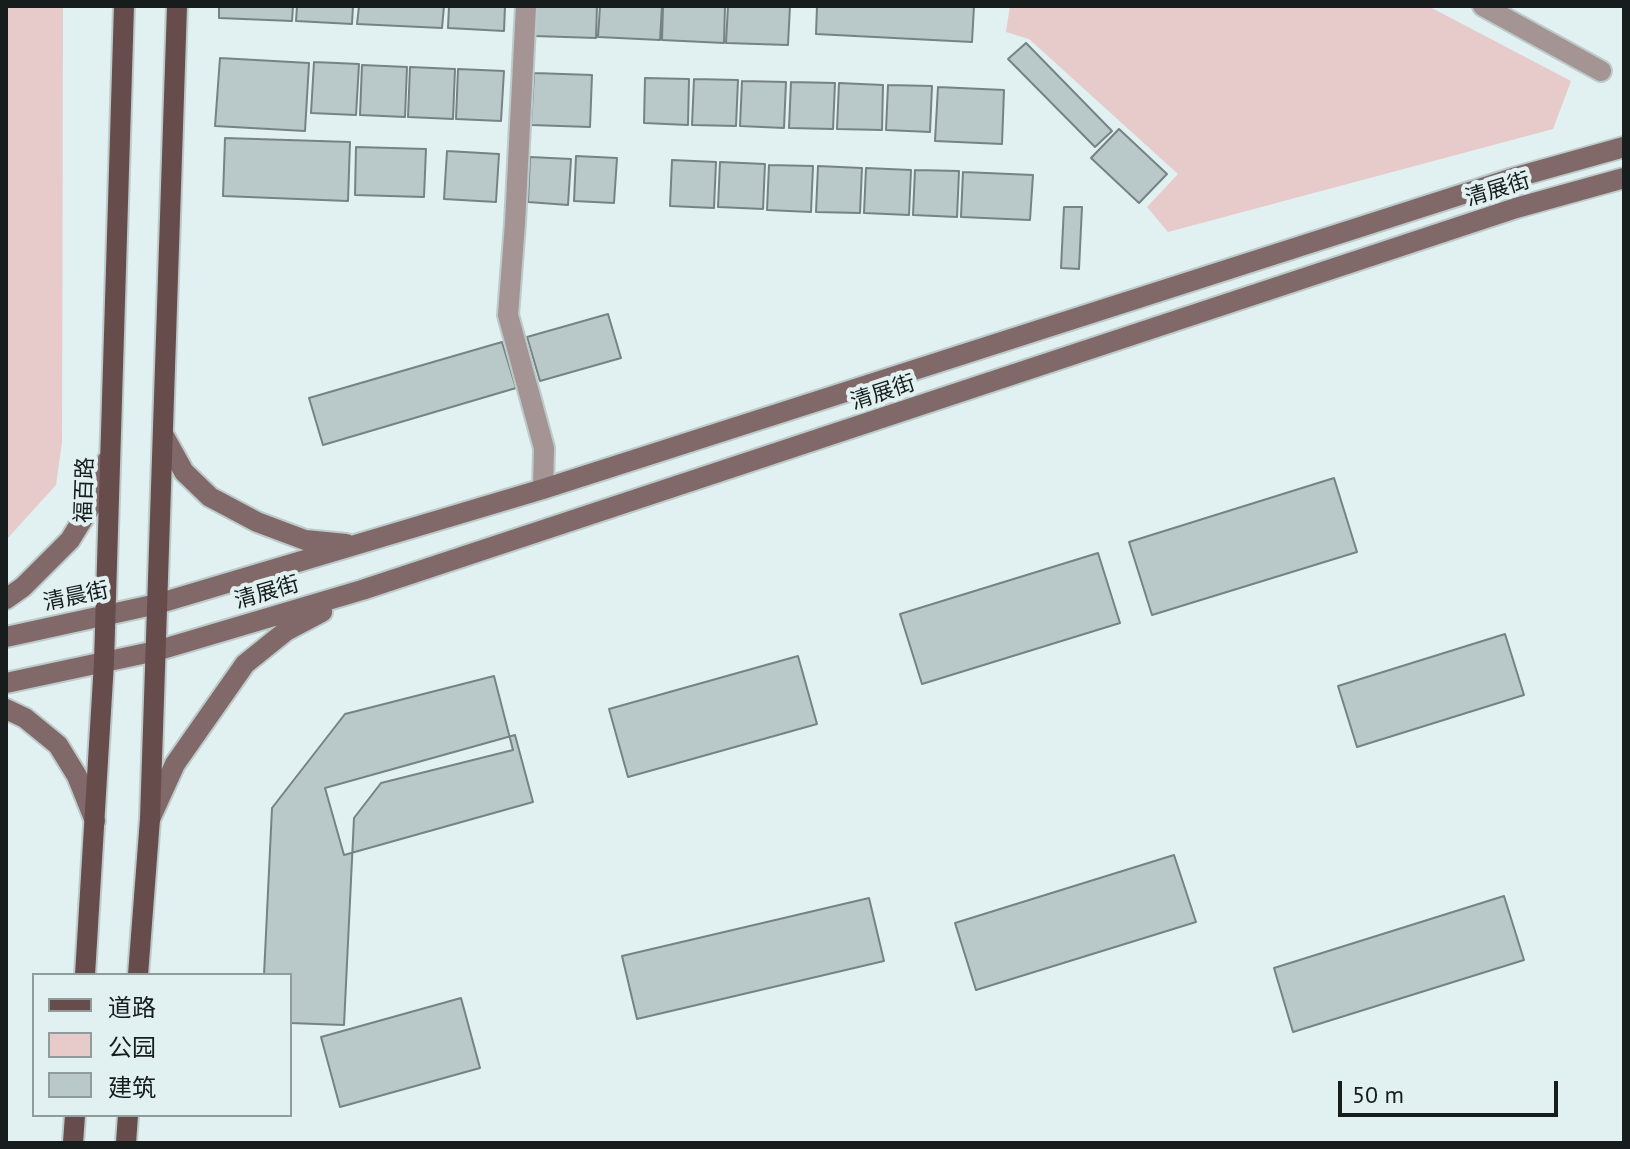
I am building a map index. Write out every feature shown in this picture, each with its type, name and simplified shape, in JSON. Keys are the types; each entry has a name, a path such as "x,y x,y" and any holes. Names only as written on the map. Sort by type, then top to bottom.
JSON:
{"main road":[{"name":"福百路","path":"85,973 104,662 124,6"},
{"path":"138,973 150,819 177,6"},
{"path":"73,1143 75,1117"},
{"path":"126,1143 128,1117"}],"street":[{"path":"526,6 508,315 544,448 543,489"},
{"path":"1483,6 1601,71"},
{"name":"清展街","path":"157,604 543,489 1498,183 1624,147"},
{"name":"清展街","path":"156,651 362,590 1516,208 1624,178"},
{"path":"163,434 184,472 210,497 257,522 305,540 357,545"},
{"path":"6,599 23,587 70,540 97,496 110,453"},
{"path":"150,819 175,764 245,664 286,631 362,590"},
{"name":"清晨街","path":"6,637 157,604"},
{"path":"6,683 156,651"},
{"path":"6,709 25,718 58,745 77,776 96,825"}],"green space":[{"path":"6,6 63,6 62,442 56,485 6,540"},
{"path":"1010,6 1428,6 1571,81 1553,129 1168,232 1147,207 1178,174 1029,39 1006,32"}],"building":[{"path":"219,6 293,6 292,21 219,18"},
{"path":"297,6 353,6 352,24 296,21"},
{"path":"359,6 444,6 442,28 357,24"},
{"path":"449,6 505,6 504,31 448,28"},
{"path":"535,6 597,6 596,38 534,36"},
{"path":"600,6 662,6 660,40 598,37"},
{"path":"663,6 725,6 724,43 662,40"},
{"path":"728,6 790,6 788,45 726,43"},
{"path":"817,6 974,6 972,42 816,34"},
{"path":"1026,43 1112,131 1095,147 1008,59"},
{"path":"220,58 309,63 305,131 215,126"},
{"path":"314,62 359,64 356,115 311,113"},
{"path":"362,65 407,67 405,117 360,115"},
{"path":"410,67 455,69 453,119 408,117"},
{"path":"458,69 504,71 501,121 456,119"},
{"path":"534,73 592,75 590,127 531,125"},
{"path":"645,78 689,79 688,125 644,123"},
{"path":"694,79 738,80 736,126 692,125"},
{"path":"742,81 786,82 784,128 740,126"},
{"path":"791,82 835,83 833,129 789,128"},
{"path":"839,83 883,85 882,130 837,129"},
{"path":"888,85 932,86 930,132 886,130"},
{"path":"938,87 1004,90 1002,144 935,141"},
{"path":"1119,129 1167,174 1139,203 1091,158"},
{"path":"225,138 350,142 348,201 223,196"},
{"path":"356,147 426,149 424,197 355,195"},
{"path":"447,151 499,154 496,202 444,199"},
{"path":"576,156 617,158 614,203 574,201"},
{"path":"530,157 571,159 568,205 528,202"},
{"path":"672,160 716,162 714,208 670,206"},
{"path":"720,162 765,164 763,209 718,207"},
{"path":"769,165 813,166 811,212 767,210"},
{"path":"818,166 862,168 860,213 816,212"},
{"path":"866,168 911,170 909,215 864,213"},
{"path":"915,170 959,171 957,217 913,215"},
{"path":"963,172 1033,175 1030,220 961,217"},
{"path":"1064,207 1082,207 1079,269 1061,268"},
{"path":"608,314 621,358 540,381 527,337"},
{"path":"502,342 516,388 323,445 309,398"},
{"path":"1334,478 1357,552 1152,615 1129,542"},
{"path":"1098,553 1120,623 922,684 900,614"},
{"path":"1505,634 1524,695 1357,747 1338,686"},
{"path":"798,656 817,724 628,777 609,709"},
{"path":"494,676 513,750 381,783 354,818 344,1025 292,1023 292,973 264,973 272,808 345,714"},
{"path":"515,735 533,802 344,855 325,788"},
{"path":"1174,855 1196,922 976,990 955,923"},
{"path":"1504,896 1524,960 1293,1032 1274,968"},
{"path":"869,898 884,961 637,1019 622,956"},
{"path":"461,998 480,1068 340,1107 321,1037"}]}
